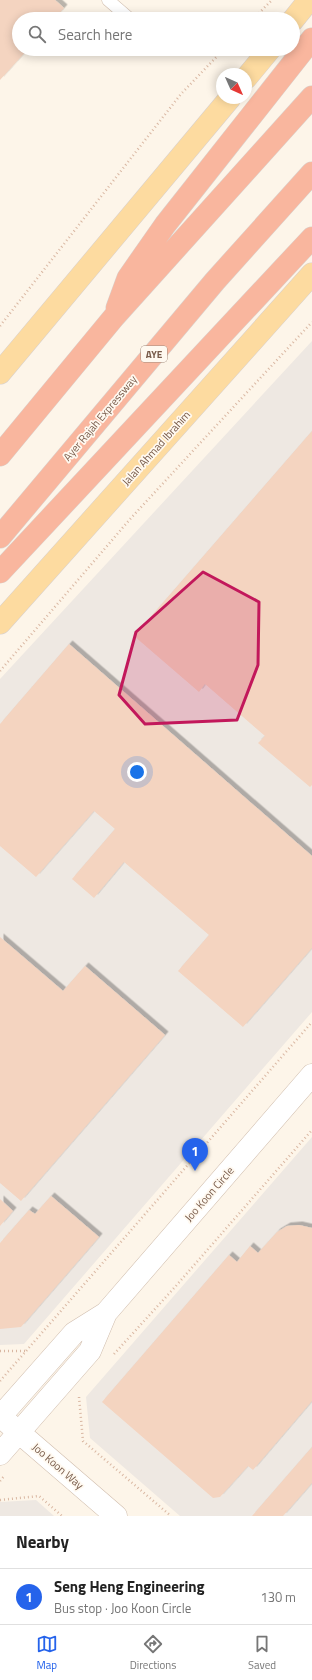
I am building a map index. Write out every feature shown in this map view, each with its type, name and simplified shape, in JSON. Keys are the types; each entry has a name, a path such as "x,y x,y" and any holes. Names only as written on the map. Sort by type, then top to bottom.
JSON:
{"highway":[{"path":"300,54 312,39"},
{"path":"114,317 128,278 165,225 299,56"},
{"path":"0,455 114,317 312,97"},
{"name":"Ayer Rajah Expressway","path":"0,537 215,281 312,173"},
{"path":"0,572 312,238"}],"main road":[{"path":"299,12 309,0"},
{"path":"252,71 264,56"},
{"path":"0,373 225,104"},
{"name":"Jalan Ahmad Ibrahim","path":"0,623 312,274"}],"street":[{"name":"Joo Koon Circle","path":"5,1462 19,1432 90,1351 106,1313 312,1075"},
{"name":"Joo Koon Circle","path":"0,1416 74,1332 106,1313"},
{"name":"Joo Koon Way","path":"0,1416 116,1516"}],"lane":[{"path":"108,0 122,12"}],"path":[{"path":"260,12 272,0"},
{"path":"0,326 181,94 217,56"},
{"path":"0,671 132,518 312,322"},
{"path":"0,1381 312,1022"},
{"path":"110,1357 175,1287 312,1130"},
{"path":"0,1351 27,1350"},
{"path":"73,1398 78,1392 83,1440 172,1516"},
{"path":"0,1481 5,1462"},
{"path":"0,1500 39,1496 62,1516"}],"highlighted area":[{"path":"203,572 259,602 258,665 237,720 145,724 119,695 136,632"}],"shaded area":[{"path":"312,341 312,1012 24,1344 0,1345 0,679"},
{"path":"312,1137 312,1516 180,1516 90,1438 86,1397"},
{"path":"36,1500 54,1516 0,1516 0,1502"}],"building":[{"path":"0,0 55,0 64,8 60,12 12,12 12,56 22,56 0,80"},
{"path":"312,431 312,785 310,787 258,743 265,736 205,684 199,692 134,636"},
{"path":"69,644 312,856 312,948 243,1027 178,971 209,935 124,862 94,898 72,879 115,829 94,811 36,877 0,846 0,724"},
{"path":"0,937 63,991 85,966 165,1035 21,1201 0,1183"},
{"path":"51,1196 99,1237 21,1327 0,1329 0,1243 29,1210 35,1214"},
{"path":"0,1199 13,1211 0,1226"},
{"path":"299,1225 312,1228 312,1401 253,1470 248,1466 220,1497 213,1498 102,1402 229,1255 237,1262 250,1246 258,1253 277,1232 287,1226"},
{"path":"312,1447 312,1483 283,1516 252,1516"}],"place":[{"name":"Seng Heng Engineering","path":"195,1171"}]}
